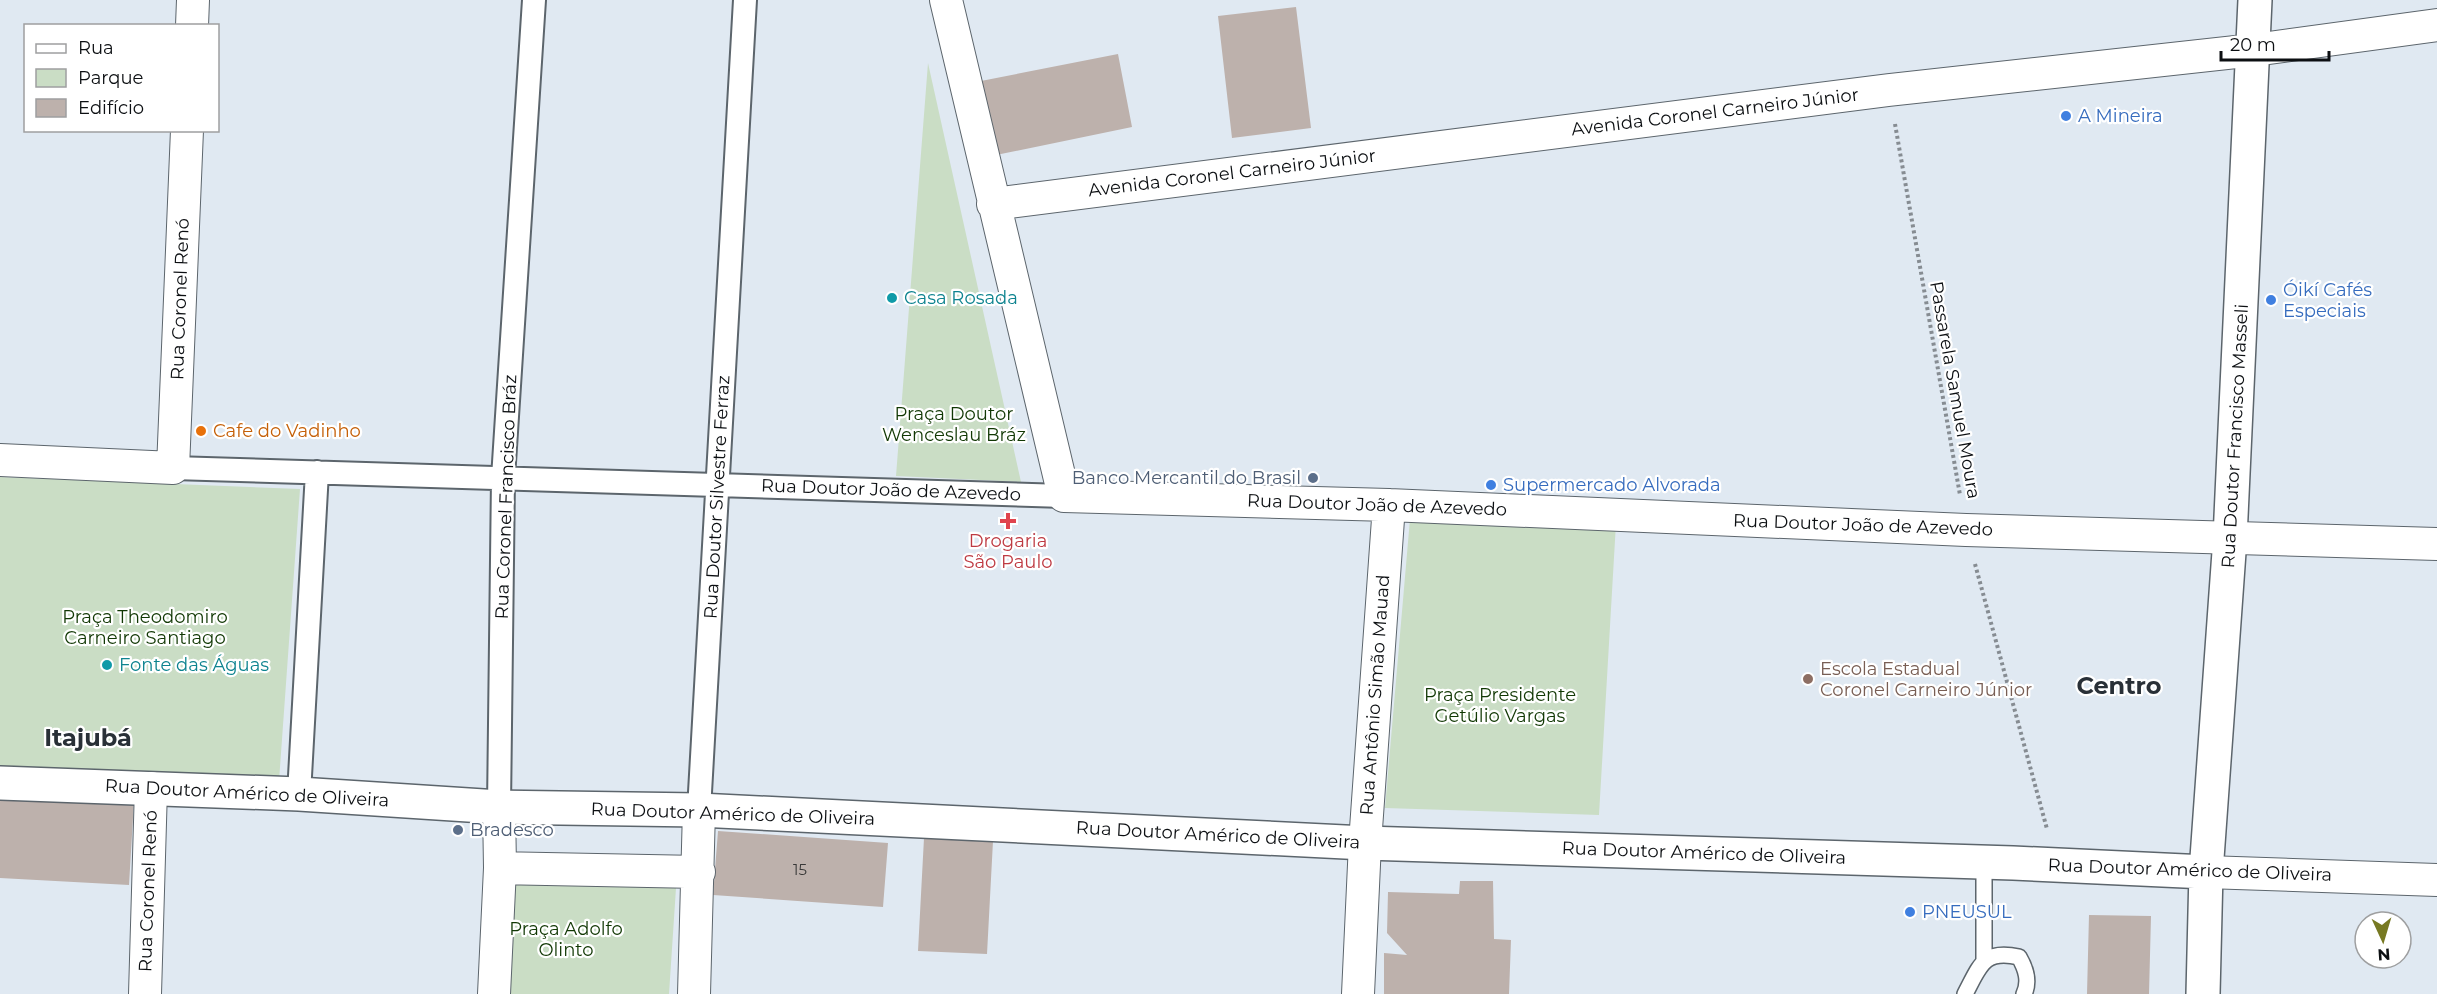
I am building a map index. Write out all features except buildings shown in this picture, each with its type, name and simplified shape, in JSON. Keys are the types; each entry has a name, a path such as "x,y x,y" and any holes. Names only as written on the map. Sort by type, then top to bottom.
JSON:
{"main road":[{"name":"Rua Doutor Francisco Masseli","path":"2203,994 2206,872 2230,538 2255,0"},
{"name":"Rua Doutor Américo de Oliveira","path":"0,783 299,794 499,807 699,810 1365,843 1984,862 2206,872"}],"street":[{"path":"192,24 193,0"},
{"name":"Rua Coronel Francisco Bráz","path":"494,994 500,868 503,478 534,0"},
{"name":"Rua Doutor Silvestre Ferraz","path":"694,994 699,810 745,0"},
{"path":"946,0 1064,496"},
{"name":"Avenida Coronel Carneiro Júnior","path":"993,204 1889,90 2254,50 2437,25"},
{"name":"Rua Coronel Renó","path":"173,468 188,132"},
{"path":"0,460 317,472 299,794"},
{"name":"Rua Doutor João de Azevedo","path":"317,472 1389,505 1965,530 2437,544"},
{"name":"Rua Antônio Simão Mauad","path":"1358,994 1365,843 1389,505"},
{"name":"Rua Coronel Renó","path":"145,994 152,788"},
{"path":"500,868 699,872"},
{"name":"Rua Doutor Américo de Oliveira","path":"2206,872 2437,880"}],"lane":[{"path":"1965,994 1984,959 1984,862"},
{"path":"1984,959 2000,952 2019,957 2026,968 2027,986 2024,994"}],"path":[{"name":"Passarela Samuel Moura","path":"1889,90 1965,530 2056,865"}],"green space":[{"name":"Praça Doutor Wenceslau Bráz","path":"928,63 1021,482 896,476"},
{"name":"Praça Theodomiro Carneiro Santiago","path":"0,477 300,489 279,781 0,766"},
{"name":"Praça Presidente Getúlio Vargas","path":"1410,519 1616,523 1599,815 1385,808"},
{"name":"Praça Adolfo Olinto","path":"511,881 676,888 669,994 507,994"}],"place":[{"name":"A Mineira","path":"2066,116"},
{"name":"Casa Rosada","path":"892,298"},
{"name":"Óikí Cafés Especiais","path":"2271,300"},
{"name":"Cafe do Vadinho","path":"201,431"},
{"name":"Banco Mercantil do Brasil","path":"1313,478"},
{"name":"Supermercado Alvorada","path":"1491,485"},
{"name":"Drogaria São Paulo","path":"1008,521"},
{"name":"Fonte das Águas","path":"107,665"},
{"name":"Escola Estadual Coronel Carneiro Júnior","path":"1808,679"},
{"name":"Bradesco","path":"458,830"},
{"name":"PNEUSUL","path":"1910,912"}],"district":[{"name":"Centro","path":"2119,685"},
{"name":"Itajubá","path":"88,737"}]}
